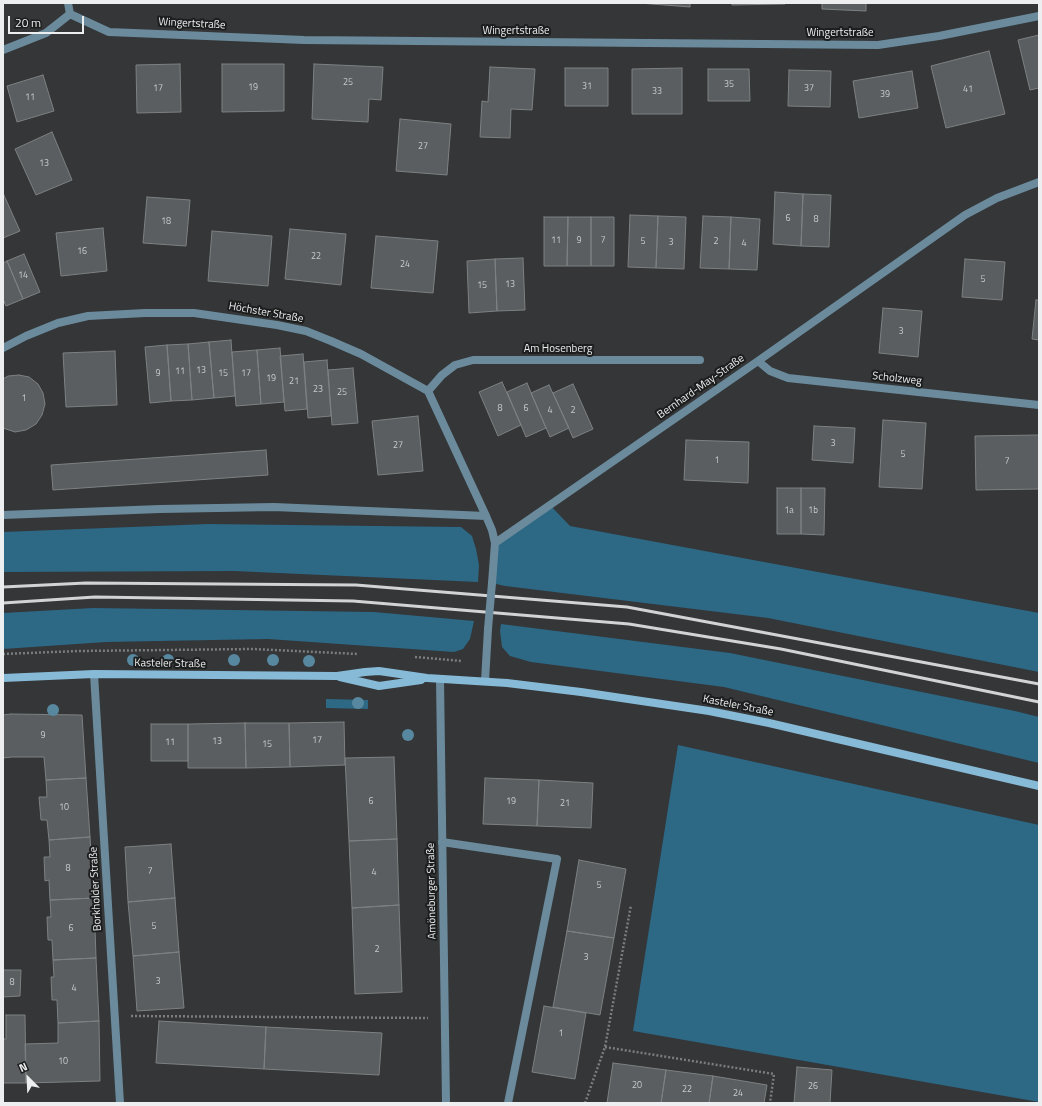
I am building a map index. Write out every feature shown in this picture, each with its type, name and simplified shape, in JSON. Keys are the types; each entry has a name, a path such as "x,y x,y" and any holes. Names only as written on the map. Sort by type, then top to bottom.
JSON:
{"main road":[{"name":"Kasteler Straße","path":"3,678 94,674 337,676 379,671 427,678 485,681 581,692 724,714 769,723 1039,786"},
{"name":"Kasteler Straße","path":"337,676 379,686 427,678"}],"street":[{"path":"3,50 46,33 70,14 68,3"},
{"name":"Wingertstraße","path":"70,14 109,32 304,40 878,45 940,36 1039,16"},
{"name":"Bernhard-May-Straße","path":"495,543 758,361 965,215 997,198 1039,182"},
{"name":"Höchster Straße","path":"3,348 26,336 58,323 88,316 144,313 194,313 277,325 306,331 360,354 428,391"},
{"name":"Am Hosenberg","path":"428,391 442,375 455,364 473,360 700,360"},
{"name":"Scholzweg","path":"758,361 770,371 788,378 1039,405"},
{"path":"428,391 486,516 492,530 495,543 485,681"},
{"path":"3,515 160,508 274,508 486,516"},
{"name":"Borkholder Straße","path":"94,674 120,1103"},
{"name":"Amöneburger Straße","path":"440,679 446,1103"},
{"path":"442,842 556,859 508,1103"}],"path":[{"path":"3,654 79,651 253,649 363,654"},
{"path":"414,657 452,659"},
{"path":"585,1103 605,1047 631,905"},
{"path":"115,1016 445,1018"},
{"path":"605,1047 774,1074 770,1103"}],"shaded area":[{"path":"550,505 570,526 1039,613 1039,672 768,618 505,586 492,583 495,543"},
{"path":"208,524 461,527 472,536 479,565 478,582 234,571 3,572 3,532"},
{"path":"93,608 374,612 474,621 470,639 463,649 454,652 268,639 106,642 3,649 3,613"},
{"path":"501,624 730,653 1039,717 1039,763 724,687 531,662 510,656 502,647 500,631"},
{"path":"326,699 368,700 368,709 326,708"},
{"path":"678,745 1039,825 1039,1102 633,1031"}],"building":[{"path":"639,3 690,3 690,7"},
{"path":"732,3 785,3 785,4 732,5"},
{"path":"822,3 866,3 866,11 822,9"},
{"path":"1039,35 1039,88 1030,90 1018,40"},
{"path":"989,51 1005,114 946,128 931,66"},
{"path":"180,64 181,112 137,113 136,65"},
{"path":"222,64 284,64 284,111 222,112"},
{"path":"314,64 383,67 381,100 369,99 368,122 312,119"},
{"path":"490,67 535,69 532,110 511,109 510,138 480,137 482,101 488,102"},
{"path":"565,68 608,68 608,106 565,106"},
{"path":"682,68 682,114 632,114 632,69"},
{"path":"708,69 749,69 750,101 708,101"},
{"path":"789,70 831,71 830,107 788,106"},
{"path":"912,71 918,108 859,118 853,81"},
{"path":"43,75 54,111 17,122 7,86"},
{"path":"400,119 451,124 447,175 396,171"},
{"path":"52,132 72,180 36,195 15,149"},
{"path":"775,192 803,194 801,246 773,244"},
{"path":"3,193 20,231 3,238"},
{"path":"803,194 831,195 829,247 801,246"},
{"path":"147,197 190,200 186,246 143,243"},
{"path":"630,215 658,216 656,268 628,267"},
{"path":"658,216 686,217 684,269 656,268"},
{"path":"703,216 731,217 729,269 700,268"},
{"path":"544,217 568,217 567,266 544,266"},
{"path":"568,217 591,217 591,266 567,266"},
{"path":"591,217 614,217 614,266 591,266"},
{"path":"731,217 760,219 757,270 729,269"},
{"path":"103,228 107,271 61,276 56,233"},
{"path":"290,229 346,234 341,285 285,279"},
{"path":"212,231 272,236 268,286 208,281"},
{"path":"376,236 438,241 433,293 371,288"},
{"path":"24,254 40,292 23,299 7,261"},
{"path":"523,258 525,310 497,311 495,259"},
{"path":"495,259 497,311 469,313 467,261"},
{"path":"965,259 1005,262 1002,300 962,297"},
{"path":"7,261 23,299 6,306 3,299 3,263"},
{"path":"1036,300 1039,300 1039,340 1032,339"},
{"path":"883,308 922,311 918,357 879,353"},
{"path":"231,340 235,396 214,398 209,342"},
{"path":"209,342 214,398 192,400 188,344"},
{"path":"188,344 192,400 171,401 167,345"},
{"path":"167,345 171,401 150,403 145,347"},
{"path":"280,348 284,402 261,404 257,350"},
{"path":"257,350 261,404 236,406 232,352"},
{"path":"115,351 117,405 66,407 63,353"},
{"path":"303,354 307,409 285,411 280,356"},
{"path":"327,360 331,416 308,418 304,362"},
{"path":"353,368 358,423 332,425 328,370"},
{"path":"19,375 29,377 38,384 43,393 45,404 42,415 36,424 26,430 15,432 3,428 3,379 8,376"},
{"path":"502,382 521,425 498,436 479,392"},
{"path":"527,383 546,428 526,437 507,392"},
{"path":"573,384 593,429 573,438 553,393"},
{"path":"549,385 569,428 550,437 531,393"},
{"path":"418,416 423,471 378,475 372,421"},
{"path":"883,420 926,423 922,489 879,487"},
{"path":"814,426 855,428 853,463 812,460"},
{"path":"1039,435 1039,489 976,490 975,436"},
{"path":"686,440 749,442 748,483 684,480"},
{"path":"266,450 268,475 53,490 51,465"},
{"path":"777,488 801,488 801,534 777,534"},
{"path":"801,488 825,488 824,535 801,534"},
{"path":"3,715 82,715 86,778 46,780 44,757 3,758"},
{"path":"344,722 345,765 290,767 289,723"},
{"path":"245,723 289,723 290,767 246,768"},
{"path":"245,723 246,768 188,768 188,724"},
{"path":"151,724 188,724 188,761 151,761"},
{"path":"394,757 397,839 349,841 345,758"},
{"path":"86,778 90,837 49,840 47,820 41,820 39,797 47,797 46,780"},
{"path":"485,778 539,780 537,826 483,824"},
{"path":"539,780 593,783 591,828 537,826"},
{"path":"90,837 94,898 50,900 49,880 45,881 44,857 50,857 49,840"},
{"path":"397,839 399,905 352,908 349,841"},
{"path":"171,844 175,898 128,902 125,847"},
{"path":"579,860 626,869 614,938 567,931"},
{"path":"94,898 96,958 53,960 52,940 48,940 47,917 51,917 50,900"},
{"path":"175,898 179,952 133,956 128,902"},
{"path":"399,905 402,992 355,994 352,908"},
{"path":"567,931 614,938 600,1015 553,1007"},
{"path":"179,952 184,1008 137,1011 133,956"},
{"path":"96,958 99,1021 58,1023 57,1000 52,1000 51,977 54,977 53,960"},
{"path":"3,970 21,970 20,996 3,997"},
{"path":"544,1006 586,1013 575,1079 532,1072"},
{"path":"6,1015 25,1015 26,1083 3,1083 3,1039 6,1039"},
{"path":"99,1021 100,1081 26,1083 25,1044 58,1043 58,1023"},
{"path":"159,1021 266,1027 264,1069 156,1063"},
{"path":"266,1027 382,1033 379,1075 264,1069"},
{"path":"613,1063 666,1070 661,1103 607,1103"},
{"path":"797,1067 832,1070 830,1103 794,1103"},
{"path":"666,1070 713,1076 709,1103 661,1103"},
{"path":"713,1076 767,1085 764,1103 709,1103"}],"railway":[{"path":"3,587 86,583 356,585 627,607 1039,684"},
{"path":"3,603 95,597 353,601 629,624 781,649 1039,702"}]}
